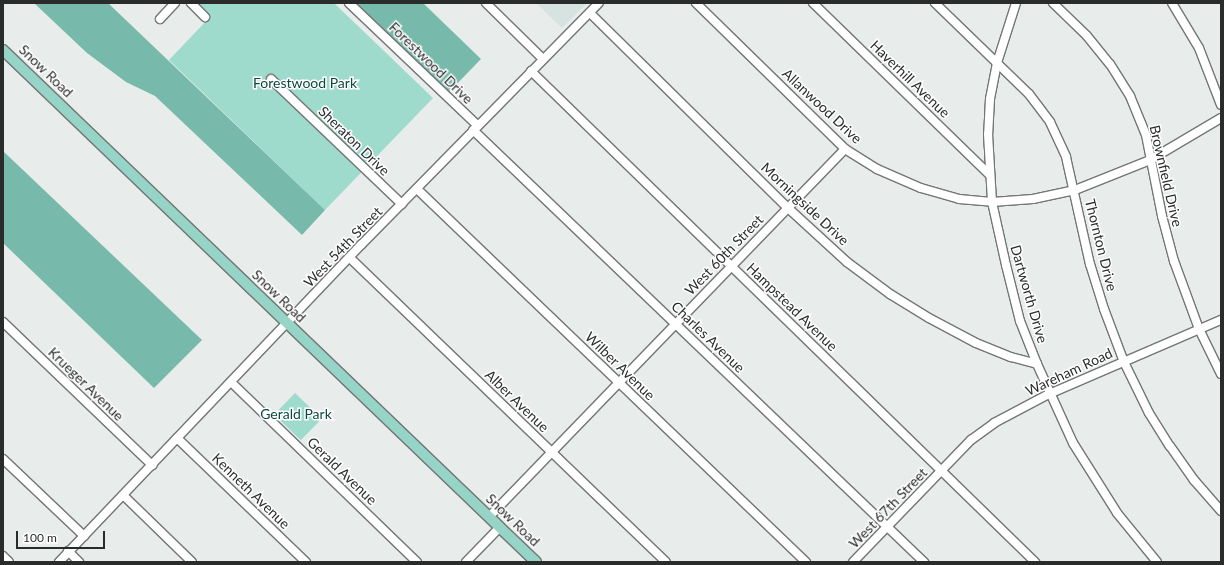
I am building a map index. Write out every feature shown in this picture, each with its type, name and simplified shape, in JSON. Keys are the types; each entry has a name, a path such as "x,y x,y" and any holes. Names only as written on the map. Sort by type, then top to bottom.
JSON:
{"main road":[{"name":"Snow Road","path":"3,50 536,562"}],"street":[{"path":"160,19 175,3"},
{"path":"191,3 205,17"},
{"name":"Forestwood Drive","path":"349,3 476,128"},
{"path":"486,3 543,59"},
{"name":"West 54th Street","path":"58,562 402,204 599,3"},
{"name":"Allanwood Drive","path":"696,3 845,149 877,168 921,188 959,199 992,202 1033,199 1075,190 1150,160 1221,118"},
{"name":"Haverhill Avenue","path":"814,3 989,174"},
{"name":"Thornton Drive","path":"935,3 1029,94 1050,122 1066,157 1075,190 1090,264 1104,309 1124,362 1149,413 1170,446 1194,480 1221,511"},
{"name":"Dartworth Drive","path":"1016,3 997,63 990,99 988,134 989,174 992,202 1020,321 1049,394 1091,475 1117,513 1157,562"},
{"name":"Brownfield Drive","path":"1053,3 1091,41 1110,64 1130,96 1146,135 1150,160 1174,261 1199,330 1221,374"},
{"path":"1172,3 1199,48 1221,105"},
{"name":"Morningside Drive","path":"590,13 788,208 847,262 890,294 976,343 1011,357 1037,364"},
{"name":"Hampstead Avenue","path":"531,71 1035,562"},
{"name":"Sheraton Drive","path":"271,79 402,204"},
{"name":"Charles Avenue","path":"476,128 675,324 924,562"},
{"name":"West 60th Street","path":"490,517 618,382 845,149"},
{"name":"Wilber Avenue","path":"418,189 806,562"},
{"name":"Alber Avenue","path":"350,258 666,562"},
{"name":"Wareham Road","path":"941,471 971,440 994,423 1049,394 1221,320"},
{"name":"Krueger Avenue","path":"3,322 152,465"},
{"name":"Gerald Avenue","path":"231,382 418,562"},
{"name":"Kenneth Avenue","path":"177,438 306,562"},
{"path":"3,459 84,536"},
{"name":"West 67th Street","path":"853,562 941,471"},
{"path":"123,495 192,562"},
{"path":"466,562 500,527"},
{"path":"68,551 79,562"},
{"path":"3,556 9,562"}],"shaded area":[{"path":"536,3 587,3 562,28"}],"green space":[{"path":"34,3 108,3 325,210 302,235 155,96 126,82 87,53"},
{"name":"Forestwood Park","path":"194,3 334,3 433,98 325,210 169,60 209,18"},
{"path":"355,3 423,3 481,59 449,92"},
{"path":"3,151 202,340 154,388 3,243"},
{"name":"Gerald Park","path":"295,393 322,419 301,440 274,415"}]}
